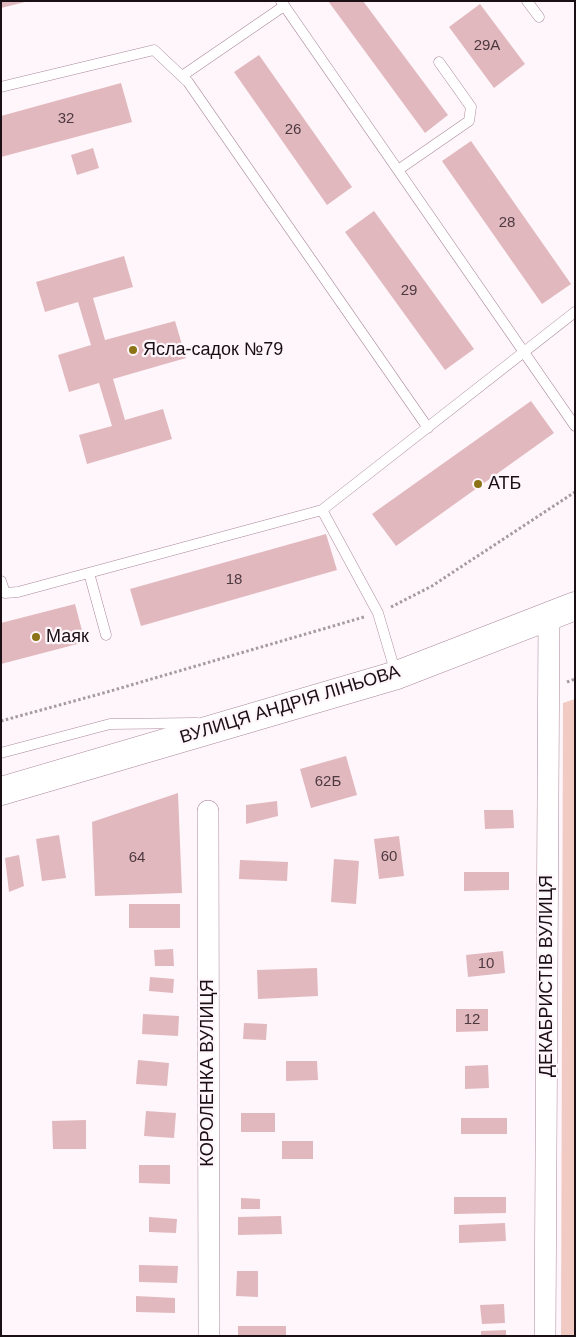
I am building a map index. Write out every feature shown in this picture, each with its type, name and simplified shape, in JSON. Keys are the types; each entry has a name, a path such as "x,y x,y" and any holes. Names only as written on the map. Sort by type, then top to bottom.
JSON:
{"main road":[{"name":"ВУЛИЦЯ АНДРІЯ ЛІНЬОВА","path":"1,791 396,675 575,606"}],"street":[{"name":"ДЕКАБРИСТІВ ВУЛИЦЯ","path":"545,1336 549,616"},
{"name":"КОРОЛЕНКА ВУЛИЦЯ","path":"208,811 209,1336"}],"lane":[{"path":"527,1 539,17"},
{"path":"182,76 282,4 575,426"},
{"path":"1,87 154,50 182,76 199,98 428,428"},
{"path":"398,170 469,120 471,106 439,62"},
{"path":"1,581 5,593 18,592 322,510 575,312"},
{"path":"322,510 378,613 396,675"},
{"path":"89,573 106,634"},
{"path":"1,752 110,724 235,722"}],"path":[{"path":"1,721 378,613 432,586 575,492"}],"shaded area":[{"path":"575,699 575,1336 561,1336 563,703"}],"building":[{"path":"1,1 25,1 25,2 1,8"},
{"path":"328,1 363,1 448,115 425,133"},
{"path":"480,4 525,64 494,88 449,27"},
{"path":"259,55 352,187 327,205 234,72"},
{"path":"121,83 132,122 1,157 1,116"},
{"path":"471,141 571,284 542,304 442,161"},
{"path":"93,148 99,168 77,175 71,155"},
{"path":"374,211 474,349 445,370 345,232"},
{"path":"124,256 133,287 93,298 105,340 175,321 186,358 113,379 125,420 163,409 172,439 87,464 79,435 112,426 99,383 69,392 58,355 91,345 78,302 45,312 36,282"},
{"path":"531,401 554,433 396,546 372,514"},
{"path":"326,534 337,570 141,626 130,589"},
{"path":"75,604 85,642 1,664 1,623"},
{"path":"346,756 357,795 311,808 300,769"},
{"path":"178,793 182,893 95,896 92,822"},
{"path":"277,801 278,816 246,824 246,805"},
{"path":"484,810 513,810 514,828 485,829"},
{"path":"59,835 66,878 42,881 36,839"},
{"path":"399,836 404,876 379,879 374,839"},
{"path":"19,855 24,886 9,892 5,858"},
{"path":"334,859 359,861 356,904 331,902"},
{"path":"240,860 288,862 287,881 239,879"},
{"path":"464,872 509,872 509,890 464,891"},
{"path":"129,904 180,904 180,928 129,928"},
{"path":"173,949 174,966 155,966 154,950"},
{"path":"503,951 505,973 468,977 466,955"},
{"path":"317,968 318,996 258,999 257,970"},
{"path":"150,977 174,979 173,993 149,991"},
{"path":"456,1009 488,1009 488,1031 456,1032"},
{"path":"143,1014 179,1016 178,1036 142,1034"},
{"path":"244,1023 267,1024 266,1040 243,1039"},
{"path":"138,1060 169,1063 167,1086 136,1084"},
{"path":"286,1061 317,1061 318,1080 286,1081"},
{"path":"488,1065 489,1088 465,1089 465,1066"},
{"path":"146,1111 176,1113 174,1138 144,1136"},
{"path":"241,1113 275,1113 275,1132 241,1132"},
{"path":"461,1118 507,1118 507,1134 461,1134"},
{"path":"86,1120 86,1149 53,1149 52,1121"},
{"path":"282,1141 313,1141 313,1159 282,1159"},
{"path":"139,1165 170,1165 170,1184 139,1183"},
{"path":"454,1197 506,1197 506,1213 454,1214"},
{"path":"241,1198 260,1199 260,1209 241,1209"},
{"path":"281,1216 282,1234 238,1235 238,1217"},
{"path":"149,1217 177,1219 176,1233 149,1232"},
{"path":"505,1223 506,1241 459,1243 459,1225"},
{"path":"139,1265 178,1266 177,1283 139,1282"},
{"path":"237,1271 258,1271 258,1297 236,1296"},
{"path":"136,1296 175,1298 175,1313 136,1312"},
{"path":"504,1304 505,1323 482,1324 480,1305"},
{"path":"238,1326 286,1326 286,1336 238,1336"},
{"path":"506,1330 506,1336 481,1336 481,1331"}],"place":[{"name":"Ясла-садок №79","path":"133,350"},
{"name":"АТБ","path":"478,484"},
{"name":"Маяк","path":"36,637"}]}
